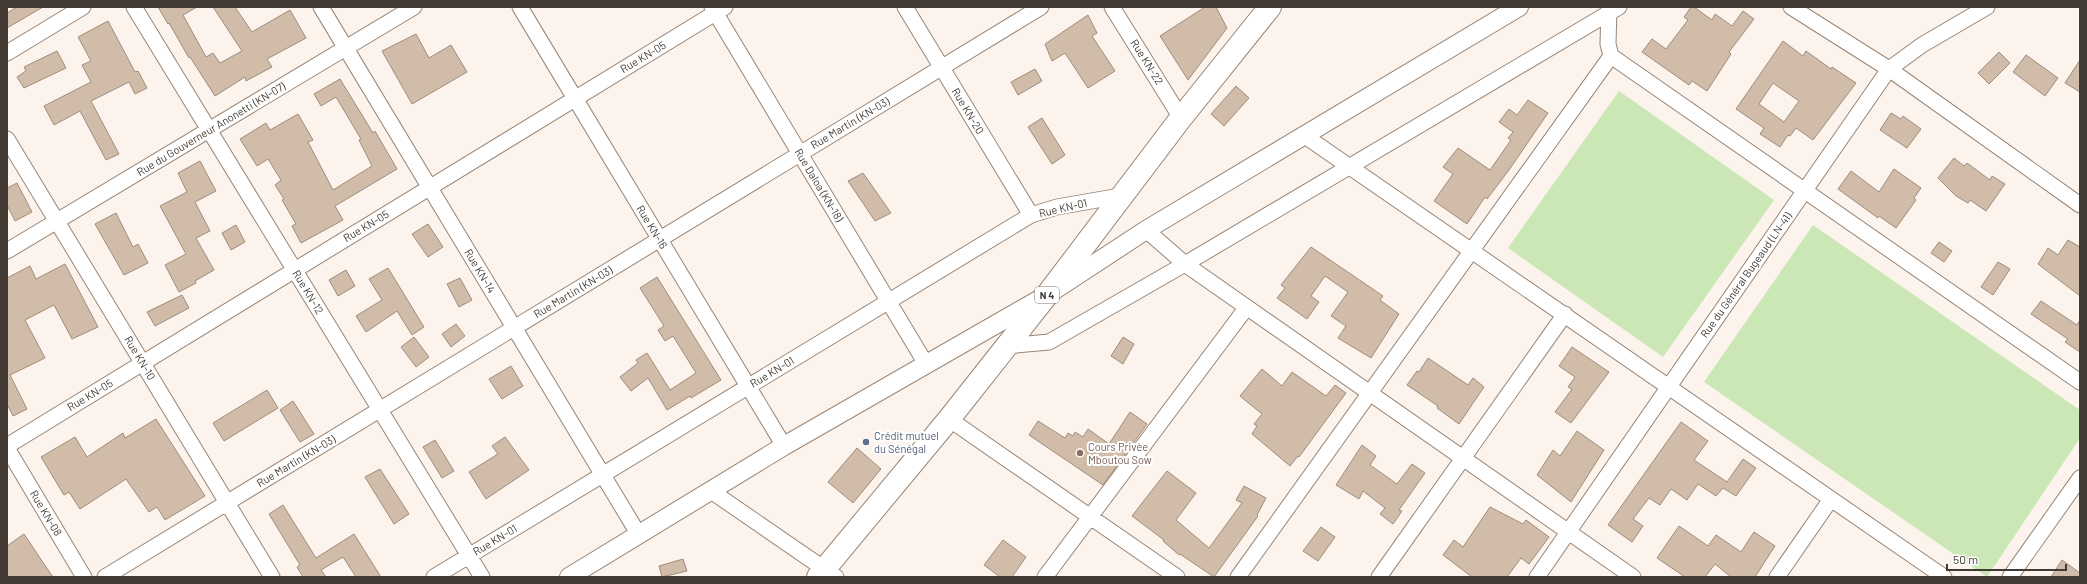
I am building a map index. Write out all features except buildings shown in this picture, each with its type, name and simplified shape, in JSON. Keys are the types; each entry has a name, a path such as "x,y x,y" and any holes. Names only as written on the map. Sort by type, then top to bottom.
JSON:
{"main road":[{"name":"N 4","path":"826,574 1047,295 1120,196 1270,7"}],"street":[{"path":"7,53 83,7"},
{"name":"Rue KN-12","path":"134,7 482,577"},
{"name":"Rue KN-14","path":"321,7 639,535"},
{"name":"Rue du Gouverneur Anonetti (KN-07)","path":"7,251 414,7"},
{"name":"Rue KN-16","path":"520,7 784,446"},
{"name":"Rue KN-20","path":"905,7 1030,215"},
{"name":"Rue Martin (KN-03)","path":"106,577 1041,7"},
{"name":"Rue KN-22","path":"1112,7 1181,118"},
{"path":"569,577 784,446 1047,295 1146,230 1519,7"},
{"path":"1791,7 1889,69 2080,204"},
{"name":"Rue du Général Bugeaud (LN-41)","path":"1537,577 1889,69 1922,46 1987,7"},
{"name":"Rue KN-05","path":"7,447 717,9"},
{"name":"Rue Daloa (KN-18)","path":"717,9 800,154 926,364"},
{"path":"1612,9 1608,44 1611,56 1804,192 2080,382"},
{"path":"1006,346 1049,342 1185,264 1612,9"},
{"path":"1238,577 1611,56"},
{"path":"1305,136 1473,250 1944,577"},
{"name":"Rue KN-10","path":"7,139 272,577"},
{"name":"Rue KN-01","path":"434,577 1030,215 1057,207 1120,196"},
{"path":"1146,230 1185,264 1633,577"},
{"path":"1045,577 1091,518 1247,307"},
{"path":"1379,577 1565,314"},
{"path":"949,419 1177,577"},
{"name":"Rue KN-08","path":"7,447 84,577"},
{"path":"2010,577 2080,478"},
{"path":"711,491 826,574"},
{"path":"1777,577 1831,499"}],"green space":[{"path":"1619,91 1774,200 1663,357 1508,248"},
{"path":"1813,225 2080,410 2080,438 1987,577 1704,382"}],"place":[{"name":"Crédit mutuel du Sénégal","path":"866,442"},
{"name":"Cours Privèe Mboutou Sow","path":"1080,453"}]}
